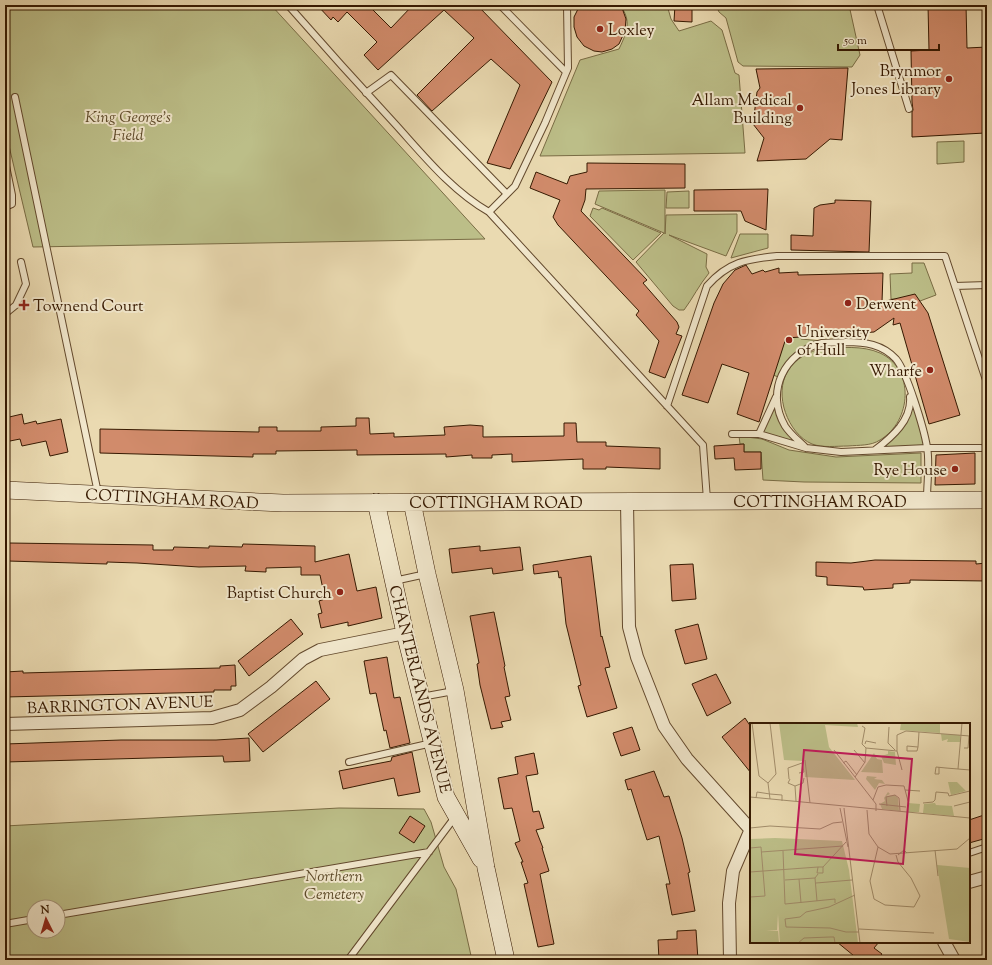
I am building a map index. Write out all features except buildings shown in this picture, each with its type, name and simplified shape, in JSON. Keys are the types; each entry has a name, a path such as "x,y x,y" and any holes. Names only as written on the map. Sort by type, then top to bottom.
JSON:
{"main road":[{"name":"COTTINGHAM ROAD","path":"5,490 282,503 987,500"},
{"name":"CHANTERLANDS AVENUE","path":"376,502 420,697 446,797 486,868"},
{"name":"CHANTERLANDS AVENUE","path":"412,502 427,574 455,690 486,868 506,960"}],"street":[{"path":"626,502 629,628 637,657 664,726 688,759 750,829"},
{"name":"BARRINGTON AVENUE","path":"5,724 212,718 240,710 271,687 303,658 320,650 405,633"},
{"path":"730,960 729,903 733,870 750,832"},
{"path":"970,882 987,877"},
{"path":"945,943 954,960"}],"lane":[{"path":"288,5 366,94 451,184 468,199 489,212 702,444 707,501"},
{"path":"500,5 566,72"},
{"path":"489,212 515,186 568,68 567,5"},
{"path":"877,5 909,109"},
{"path":"366,94 390,75 507,194"},
{"path":"15,97 99,494"},
{"path":"5,161 12,195 12,204 5,207"},
{"path":"667,406 707,286 718,274 734,264 752,258 777,256 945,256 987,383"},
{"path":"5,314 16,305 26,284 21,262"},
{"path":"954,286 987,286"},
{"path":"759,434 776,397 779,380 794,358 808,349 822,343 870,343 883,348 896,359 904,372 910,387 927,448 927,500"},
{"path":"875,450 895,434 901,426 911,403 910,387"},
{"path":"776,397 786,427 806,448"},
{"path":"732,434 759,434 806,448 841,452 927,448 981,448"},
{"path":"394,581 427,574"},
{"path":"420,697 455,690"},
{"path":"349,762 432,743"},
{"path":"348,960 456,816"},
{"path":"970,853 987,847"},
{"path":"66,914 429,852"},
{"path":"5,924 26,920"}],"green space":[{"name":"King George's Field","path":"5,5 271,5 485,239 33,247 5,129"},
{"path":"620,5 667,5 671,19 679,31 711,21 722,30 735,73 739,75 745,153 540,156 580,60 619,49 627,27 626,16"},
{"path":"716,5 849,5 860,55 852,67 743,66 738,62 726,18 719,12"},
{"path":"964,141 964,162 937,164 937,142"},
{"path":"665,190 665,234 666,215 737,214 737,232 726,256 669,235 707,254 706,267 709,273 684,310 679,310 673,306 636,262 664,233 595,204 599,191"},
{"path":"689,191 689,208 666,208 667,192"},
{"path":"593,208 599,210 602,208 661,233 633,260 590,216"},
{"path":"740,234 768,234 768,248 731,258"},
{"path":"912,263 924,263 936,295 920,301 891,299 890,274 912,273"},
{"path":"799,323 801,339 822,341 814,343 796,352 787,363 781,378 773,375 785,335"},
{"path":"823,348 873,350 891,361 899,371 904,383 905,395 903,408 898,421 891,431 880,440 861,445 821,446 812,444 803,439 790,423 785,412 783,402 782,391 784,380 791,366 795,362 812,351"},
{"path":"910,387 927,448 875,450 885,442 907,414"},
{"path":"776,397 782,418 806,448 759,434"},
{"path":"739,436 762,439 789,450 836,457 921,453 921,483 804,482 763,480 761,452 744,452 744,444 740,444"},
{"name":"Northern Cemetery","path":"339,808 424,809 431,822 444,867 456,889 472,960 5,960 5,826"}],"place":[{"name":"Loxley","path":"600,29"},
{"name":"Brynmor Jones Library","path":"949,79"},
{"name":"Allam Medical Building","path":"800,108"},
{"name":"Derwent","path":"848,303"},
{"name":"Townend Court","path":"24,305"},
{"name":"University of Hull","path":"789,340"},
{"name":"Wharfe","path":"930,370"},
{"name":"Rye House","path":"955,469"},
{"name":"Baptist Church","path":"340,592"}]}
